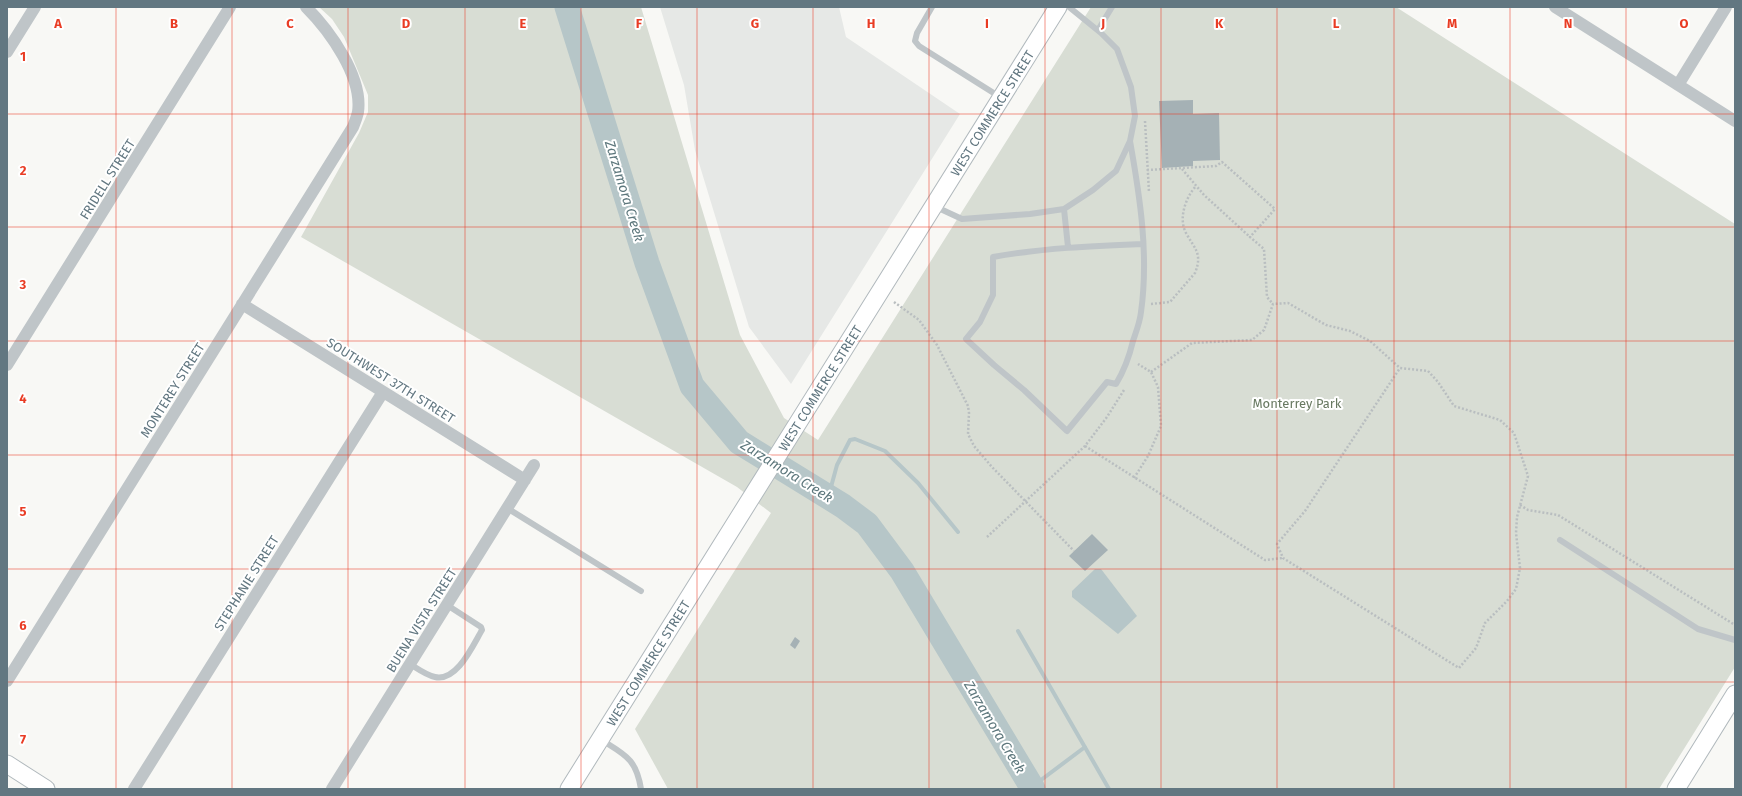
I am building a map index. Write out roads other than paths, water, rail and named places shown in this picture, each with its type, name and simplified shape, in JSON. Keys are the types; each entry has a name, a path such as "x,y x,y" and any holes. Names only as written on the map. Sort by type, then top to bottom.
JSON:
{"main road":[{"name":"WEST COMMERCE STREET","path":"569,789 1058,7"},
{"path":"1676,789 1733,700"},
{"path":"7,764 37,787"}],"street":[{"path":"7,52 35,7"},
{"name":"FRIDELL STREET","path":"7,365 230,7"},
{"name":"MONTEREY STREET","path":"7,681 353,127 358,113 356,89 349,69 327,31 306,7"},
{"path":"1555,7 1735,121"},
{"path":"1678,84 1726,7"},
{"name":"SOUTHWEST 37TH STREET","path":"242,304 525,480"},
{"name":"STEPHANIE STREET","path":"134,789 383,392"},
{"name":"BUENA VISTA STREET","path":"332,789 534,465"}],"lane":[{"path":"930,7 917,33 915,41 919,46 1001,98"},
{"path":"934,206 962,219 1030,214 1064,209 1093,190 1116,171 1130,141 1135,116 1132,87 1117,49 1098,30 1069,7"},
{"path":"1098,30 1112,7"},
{"path":"1130,141 1141,204 1143,244 1144,268 1141,313 1126,369 1116,384 1107,382 1067,431 1024,390 966,339 980,322 993,295 993,257 1032,250 1143,244"},
{"path":"1064,209 1068,247"},
{"path":"507,508 640,590"},
{"path":"1560,540 1698,629 1735,640"},
{"path":"410,664 436,677 446,676 459,668 482,630 481,627 447,605"},
{"path":"600,739 629,758 639,774 641,789"}],"waterway":[{"name":"Zarzamora Creek","path":"567,7 647,263 692,386 739,442 843,506 867,524 902,571 1033,789"},
{"path":"833,500 831,487 837,465 850,440 855,439 885,451 918,483 958,532"},
{"path":"1018,631 1109,789"},
{"path":"1029,789 1085,747"}],"park label":[{"name":"Monterrey Park","path":"1297,403"}]}
